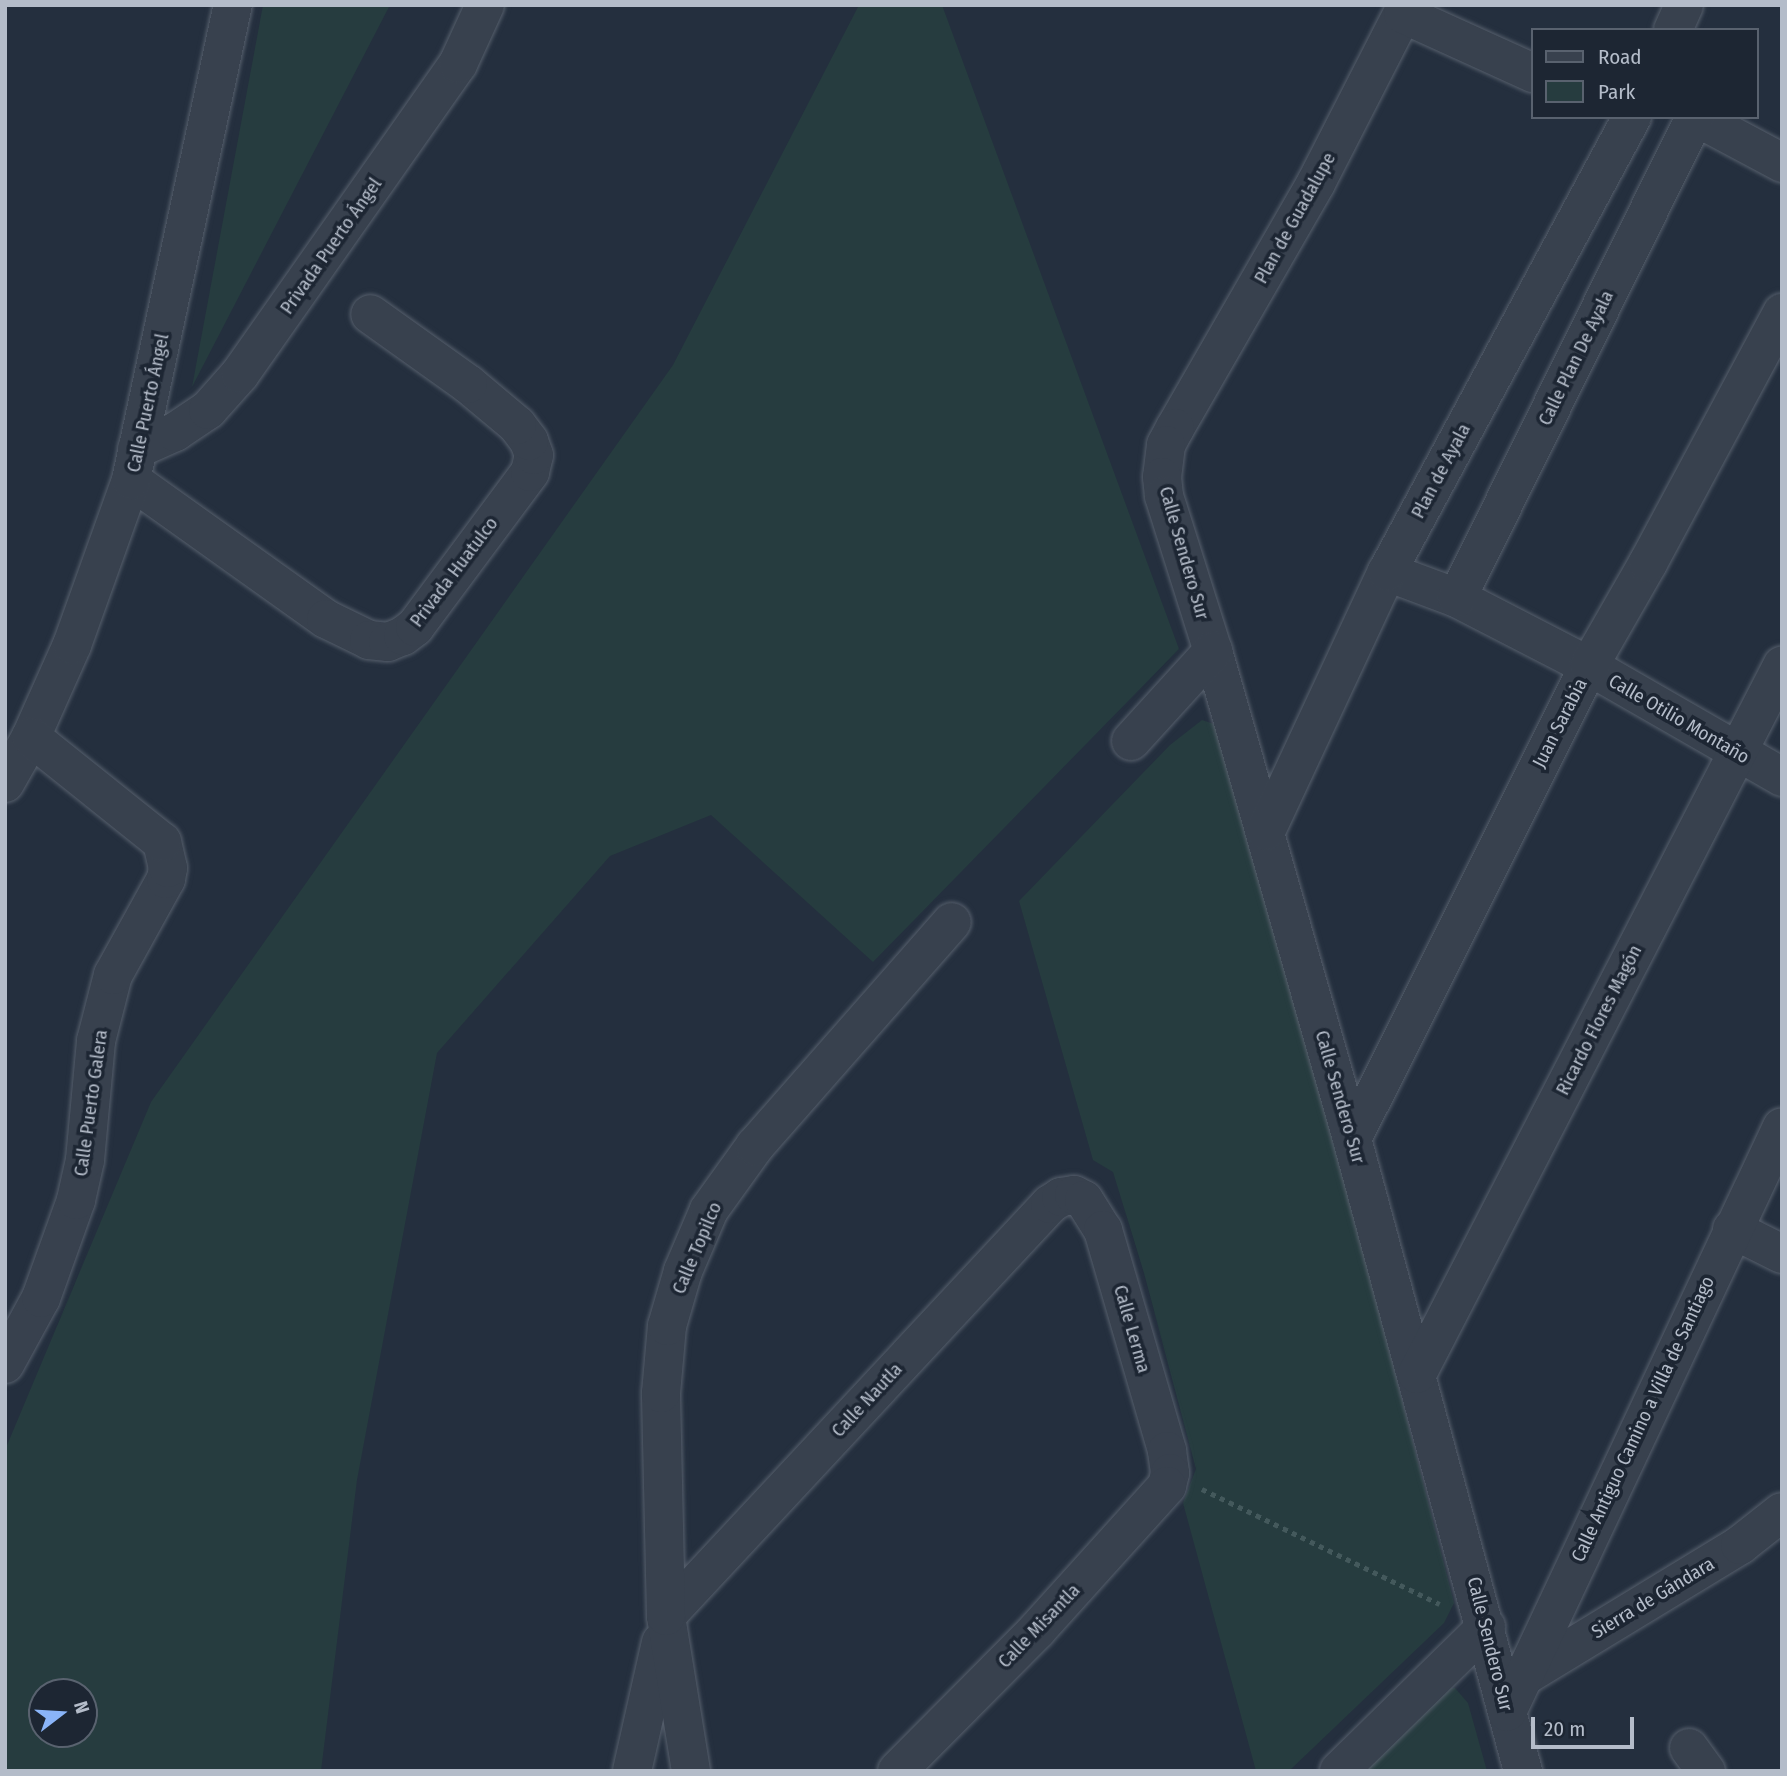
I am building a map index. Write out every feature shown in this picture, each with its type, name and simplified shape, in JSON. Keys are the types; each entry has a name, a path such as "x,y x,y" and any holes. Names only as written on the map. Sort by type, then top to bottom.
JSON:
{"street":[{"name":"Calle Puerto Ángel","path":"5,782 31,737 72,645 134,465 233,5"},
{"name":"Privada Puerto Ángel","path":"134,465 208,410 240,374 458,64 485,5"},
{"path":"1674,28 1684,5"},
{"path":"1405,10 1532,73"},
{"name":"Plan de Guadalupe","path":"1175,428 1316,183 1405,10"},
{"name":"Plan de Ayala","path":"1266,831 1387,572 1630,119"},
{"name":"Calle Plan De Ayala","path":"1457,598 1695,119"},
{"path":"1700,119 1782,163"},
{"name":"Juan Sarabia","path":"1352,1139 1589,666 1648,564 1782,313"},
{"name":"Privada Huatulco","path":"134,465 337,625 369,640 388,642 403,636 415,627 530,472 534,456 529,441 516,425 468,384 370,314"},
{"name":"Calle Sendero Sur","path":"1175,428 1162,461 1164,496 1266,831 1486,1627 1513,1695 1522,1771"},
{"name":"Calle Otilio Montaño","path":"1387,572 1457,598 1589,666 1782,776"},
{"path":"1131,741 1213,651"},
{"name":"Ricardo Flores Magón","path":"1417,1374 1782,666"},
{"name":"Calle Puerto Galera","path":"5,1364 41,1298 76,1200 85,1160 96,1041 113,975 166,879 167,858 162,842 31,737"},
{"name":"Calle Topilco","path":"691,1771 666,1616 661,1393 667,1326 683,1271 709,1210 755,1146 952,922"},
{"name":"Calle Antiguo Camino a Villa de Santiago","path":"1513,1695 1782,1127"},
{"name":"Calle Nautla","path":"666,1616 1050,1204 1061,1197 1074,1195"},
{"name":"Calle Lerma","path":"1074,1195 1084,1200 1103,1230 1167,1451 1170,1473"},
{"path":"1732,1230 1782,1254"},
{"name":"Calle Misantla","path":"897,1771 1036,1631 1159,1496 1170,1473"},
{"name":"Sierra de Gándara","path":"1513,1695 1740,1545 1782,1512"},
{"name":"Calle Topilco","path":"632,1771 666,1616"},
{"path":"1339,1771 1486,1627"}],"path":[{"path":"1170,1473 1486,1627"}],"green space":[{"path":"263,5 390,5 192,387"},
{"path":"859,5 942,5 1179,649 873,962 711,815 610,856 437,1053 357,1480 321,1771 5,1771 5,1450 151,1102 673,365"},
{"path":"1202,720 1220,726 1314,1055 1454,1603 1444,1623 1289,1771 1256,1771 1183,1503 1196,1469 1144,1273 1113,1172 1093,1160 1019,901 1170,745"},
{"path":"1435,1688 1455,1688 1468,1703 1487,1771 1361,1771"}]}
